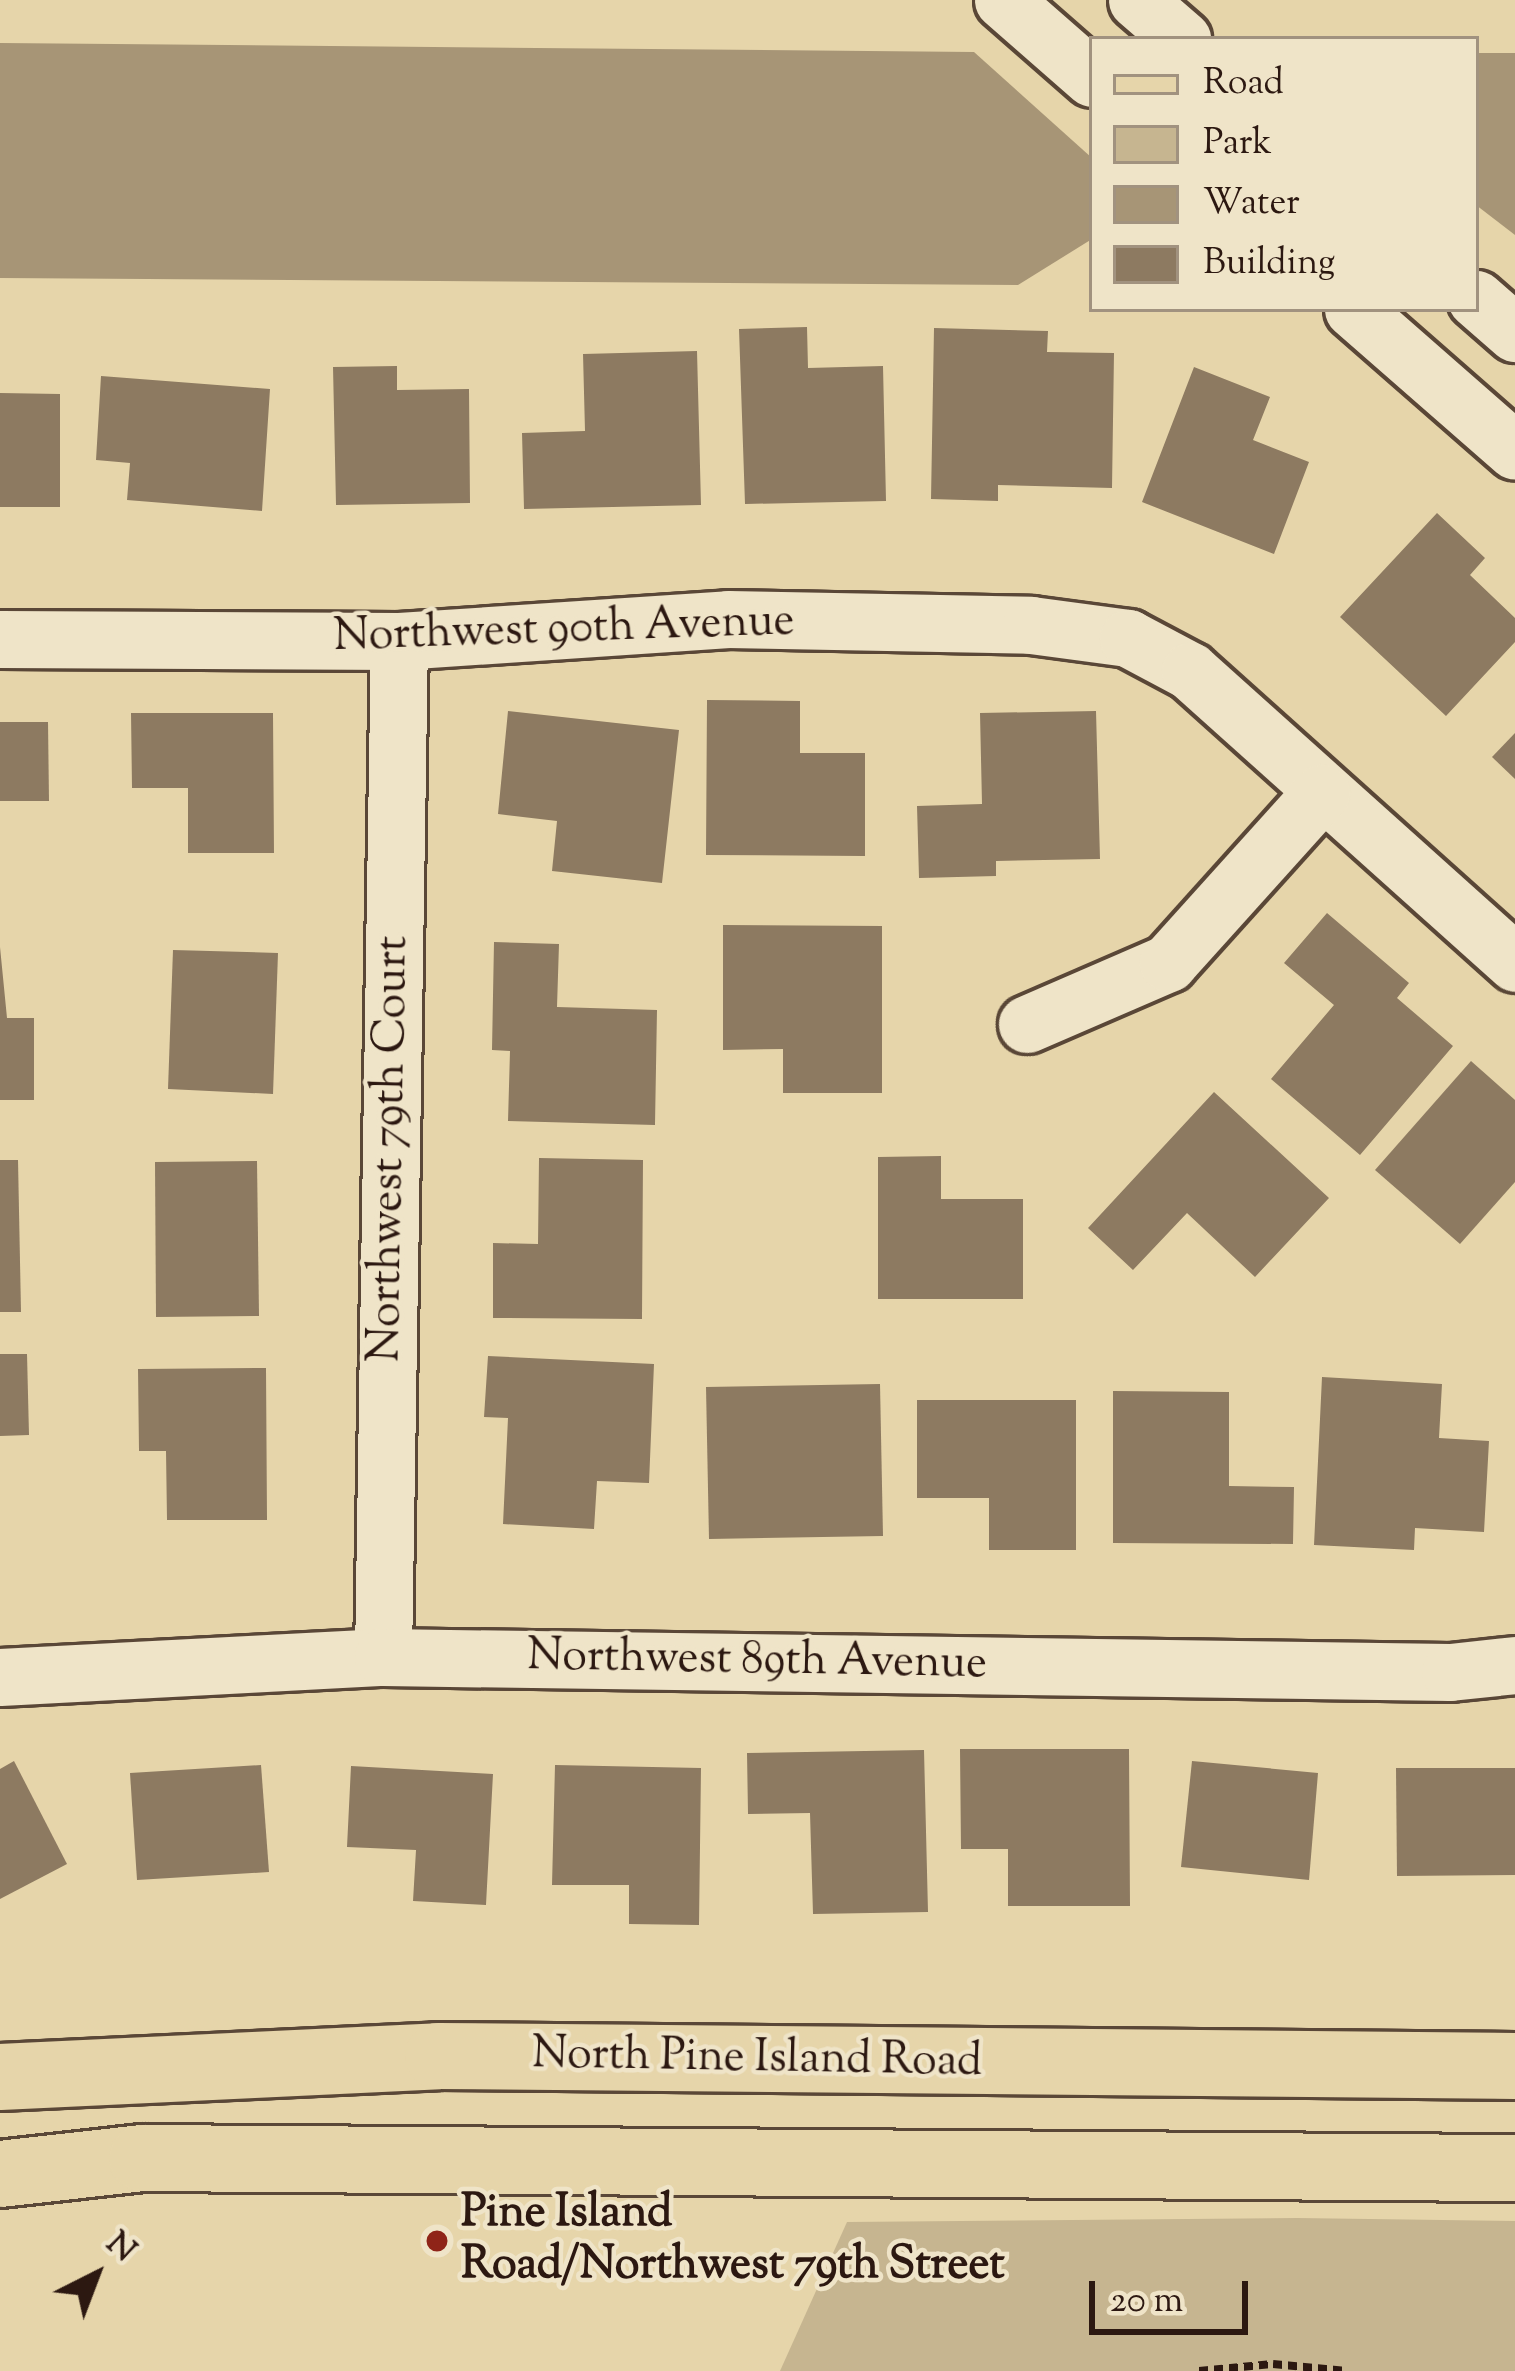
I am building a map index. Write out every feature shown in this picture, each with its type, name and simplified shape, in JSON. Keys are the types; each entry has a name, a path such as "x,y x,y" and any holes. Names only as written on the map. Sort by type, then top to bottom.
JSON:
{"main road":[{"name":"North Pine Island Road","path":"0,2077 438,2056 1515,2066"},
{"path":"0,2174 142,2158 1515,2168"}],"street":[{"path":"1003,0 1089,75"},
{"path":"1137,0 1178,36"},
{"path":"1479,302 1515,333"},
{"path":"1357,312 1515,452"},
{"name":"Northwest 90th Avenue","path":"0,639 399,641 728,619 1031,625 1128,638 1190,671 1321,793"},
{"name":"Northwest 79th Court","path":"383,1657 399,641"},
{"path":"1027,1024 1168,963 1321,793 1515,963"},
{"name":"Northwest 89th Avenue","path":"0,1677 383,1657 1450,1672 1515,1665"}],"path":[{"path":"1199,2371 1273,2364 1347,2371"}],"green space":[{"path":"1515,2221 1515,2371 780,2371 847,2222"}],"water":[{"path":"0,43 974,52 1089,155 1089,241 1018,285 0,278"},
{"path":"1479,53 1515,53 1515,235 1479,207"}],"building":[{"path":"807,327 808,368 883,366 886,501 745,504 739,329"},
{"path":"934,328 1048,331 1047,352 1114,353 1112,488 998,485 998,501 931,499"},
{"path":"697,351 701,505 524,509 522,433 585,431 583,354"},
{"path":"397,366 397,390 469,389 470,503 336,505 333,367"},
{"path":"1194,367 1270,397 1253,440 1309,462 1274,554 1142,502"},
{"path":"101,376 270,389 262,511 127,500 130,463 96,460"},
{"path":"0,393 60,394 60,507 0,507"},
{"path":"1437,513 1485,558 1470,575 1515,618 1515,642 1446,716 1340,617"},
{"path":"707,700 800,701 800,753 865,753 865,856 706,855"},
{"path":"508,711 679,730 662,883 552,871 557,821 498,814"},
{"path":"1096,711 1100,859 996,861 996,876 919,878 917,806 982,804 980,713"},
{"path":"131,713 273,713 274,853 188,853 188,788 132,788"},
{"path":"0,722 48,722 49,801 0,801"},
{"path":"1515,733 1515,779 1492,757"},
{"path":"1327,913 1409,983 1397,998 1453,1046 1360,1155 1271,1079 1334,1005 1284,963"},
{"path":"723,925 882,926 882,1093 783,1093 783,1049 723,1050"},
{"path":"494,942 559,944 557,1007 657,1010 655,1125 508,1121 510,1051 492,1050"},
{"path":"0,947 7,1018 34,1018 34,1100 0,1100"},
{"path":"173,950 278,953 273,1094 168,1089"},
{"path":"1471,1061 1515,1100 1515,1182 1460,1244 1375,1170"},
{"path":"1214,1092 1329,1198 1255,1277 1187,1213 1133,1270 1088,1228"},
{"path":"941,1156 941,1199 1023,1199 1023,1299 878,1299 878,1157"},
{"path":"539,1158 643,1160 642,1319 493,1318 493,1243 538,1244"},
{"path":"0,1160 18,1160 21,1312 0,1312"},
{"path":"257,1161 259,1316 156,1317 155,1162"},
{"path":"0,1354 27,1354 29,1435 0,1436"},
{"path":"488,1356 654,1364 649,1483 597,1481 594,1529 503,1524 508,1418 484,1417"},
{"path":"266,1368 267,1520 167,1520 166,1451 139,1451 138,1369"},
{"path":"1322,1377 1442,1384 1439,1438 1489,1441 1484,1532 1415,1528 1414,1550 1314,1545"},
{"path":"880,1384 883,1536 709,1539 706,1387"},
{"path":"1113,1391 1229,1392 1229,1486 1294,1487 1293,1544 1113,1543"},
{"path":"917,1400 1076,1400 1076,1550 989,1550 989,1498 917,1498"},
{"path":"960,1749 1129,1749 1130,1906 1008,1906 1008,1849 961,1849"},
{"path":"924,1750 928,1912 813,1914 810,1813 748,1814 747,1753"},
{"path":"14,1761 67,1864 0,1899 0,1769"},
{"path":"1192,1761 1318,1773 1309,1880 1181,1867"},
{"path":"261,1765 269,1872 137,1880 130,1773"},
{"path":"555,1765 701,1768 699,1925 629,1924 629,1885 552,1885"},
{"path":"351,1766 493,1774 486,1905 413,1901 416,1850 347,1847"},
{"path":"1396,1768 1515,1768 1515,1875 1397,1876"}],"place":[{"name":"Pine Island Road/Northwest 79th Street","path":"437,2241"}]}
